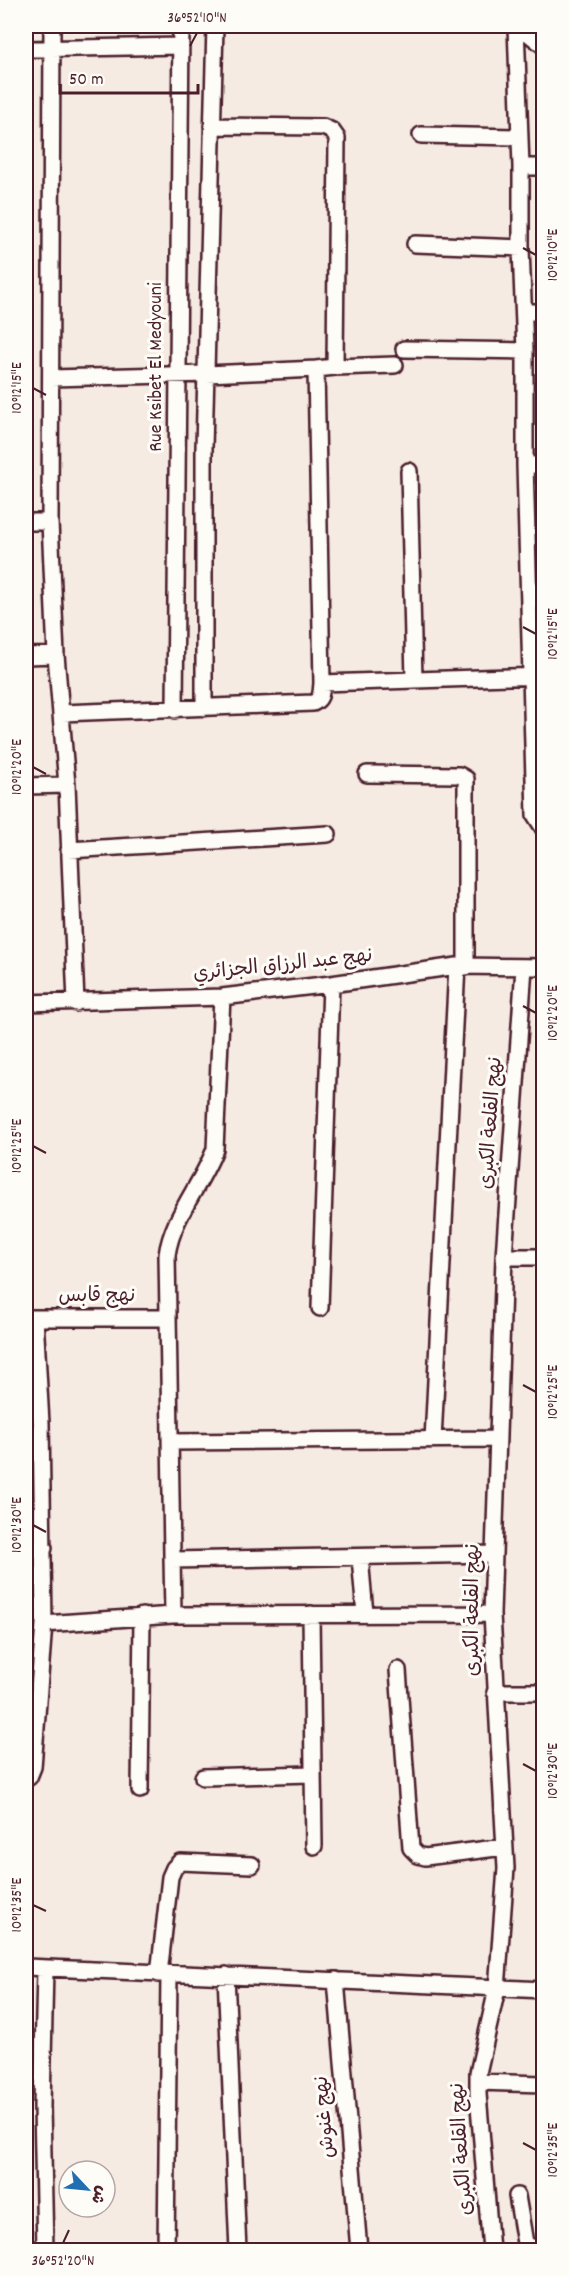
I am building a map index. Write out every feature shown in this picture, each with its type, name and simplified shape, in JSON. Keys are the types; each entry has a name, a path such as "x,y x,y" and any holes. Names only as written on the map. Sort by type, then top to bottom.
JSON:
{"street":[{"path":"52,26 50,522 56,655 67,785 76,1003"},
{"name":"Rue Ksibet El Medyouni","path":"175,710 181,26"},
{"path":"204,708 204,447 215,26"},
{"path":"517,26 543,46"},
{"path":"517,26 525,351 525,465 537,676 535,815 543,829"},
{"path":"26,49 181,46"},
{"path":"212,126 323,127 332,131 336,138 335,367"},
{"path":"421,135 518,136"},
{"path":"521,166 543,167"},
{"path":"415,244 521,248"},
{"path":"524,312 543,312"},
{"path":"404,349 525,351"},
{"path":"51,378 207,374 395,365"},
{"path":"62,713 175,710 318,701 321,696 322,683 316,369"},
{"path":"525,465 543,465"},
{"path":"409,471 414,680"},
{"path":"26,522 50,522"},
{"path":"26,656 56,655"},
{"path":"322,683 537,676"},
{"path":"367,774 459,775 466,779 462,966 433,1440"},
{"path":"26,786 67,785"},
{"path":"69,850 328,834"},
{"name":"نهج عبد الرزاق الجزائري","path":"26,1003 222,997 462,966 543,968"},
{"name":"نهج القلعة الكبرى","path":"491,2250 478,2082 498,1989 505,1889 492,1614 504,1257 524,968"},
{"path":"320,1308 332,984"},
{"path":"173,1615 168,1318 169,1242 215,1149 222,997"},
{"path":"504,1257 543,1257"},
{"path":"26,1779 33,1767 44,1624 41,1423 30,1318"},
{"name":"نهج قابس","path":"30,1318 168,1318"},
{"path":"26,1423 41,1423"},
{"path":"170,1442 498,1439"},
{"path":"26,1549 44,1548"},
{"path":"172,1560 494,1554"},
{"path":"360,1557 365,1614"},
{"path":"311,1614 314,1846"},
{"path":"44,1624 173,1615 492,1614"},
{"path":"140,1790 142,1616"},
{"path":"398,1670 411,1848 418,1855 425,1857 504,1847"},
{"path":"495,1692 543,1692"},
{"path":"203,1777 312,1774"},
{"path":"162,2250 164,1974 170,1877 180,1862 252,1864"},
{"path":"26,1967 543,1990"},
{"path":"45,1969 42,2106 45,2250"},
{"path":"226,1975 237,2250"},
{"name":"نهج غنوش","path":"336,1980 358,2250"},
{"path":"478,2082 543,2084"},
{"path":"518,2196 525,2243 543,2250"}]}
